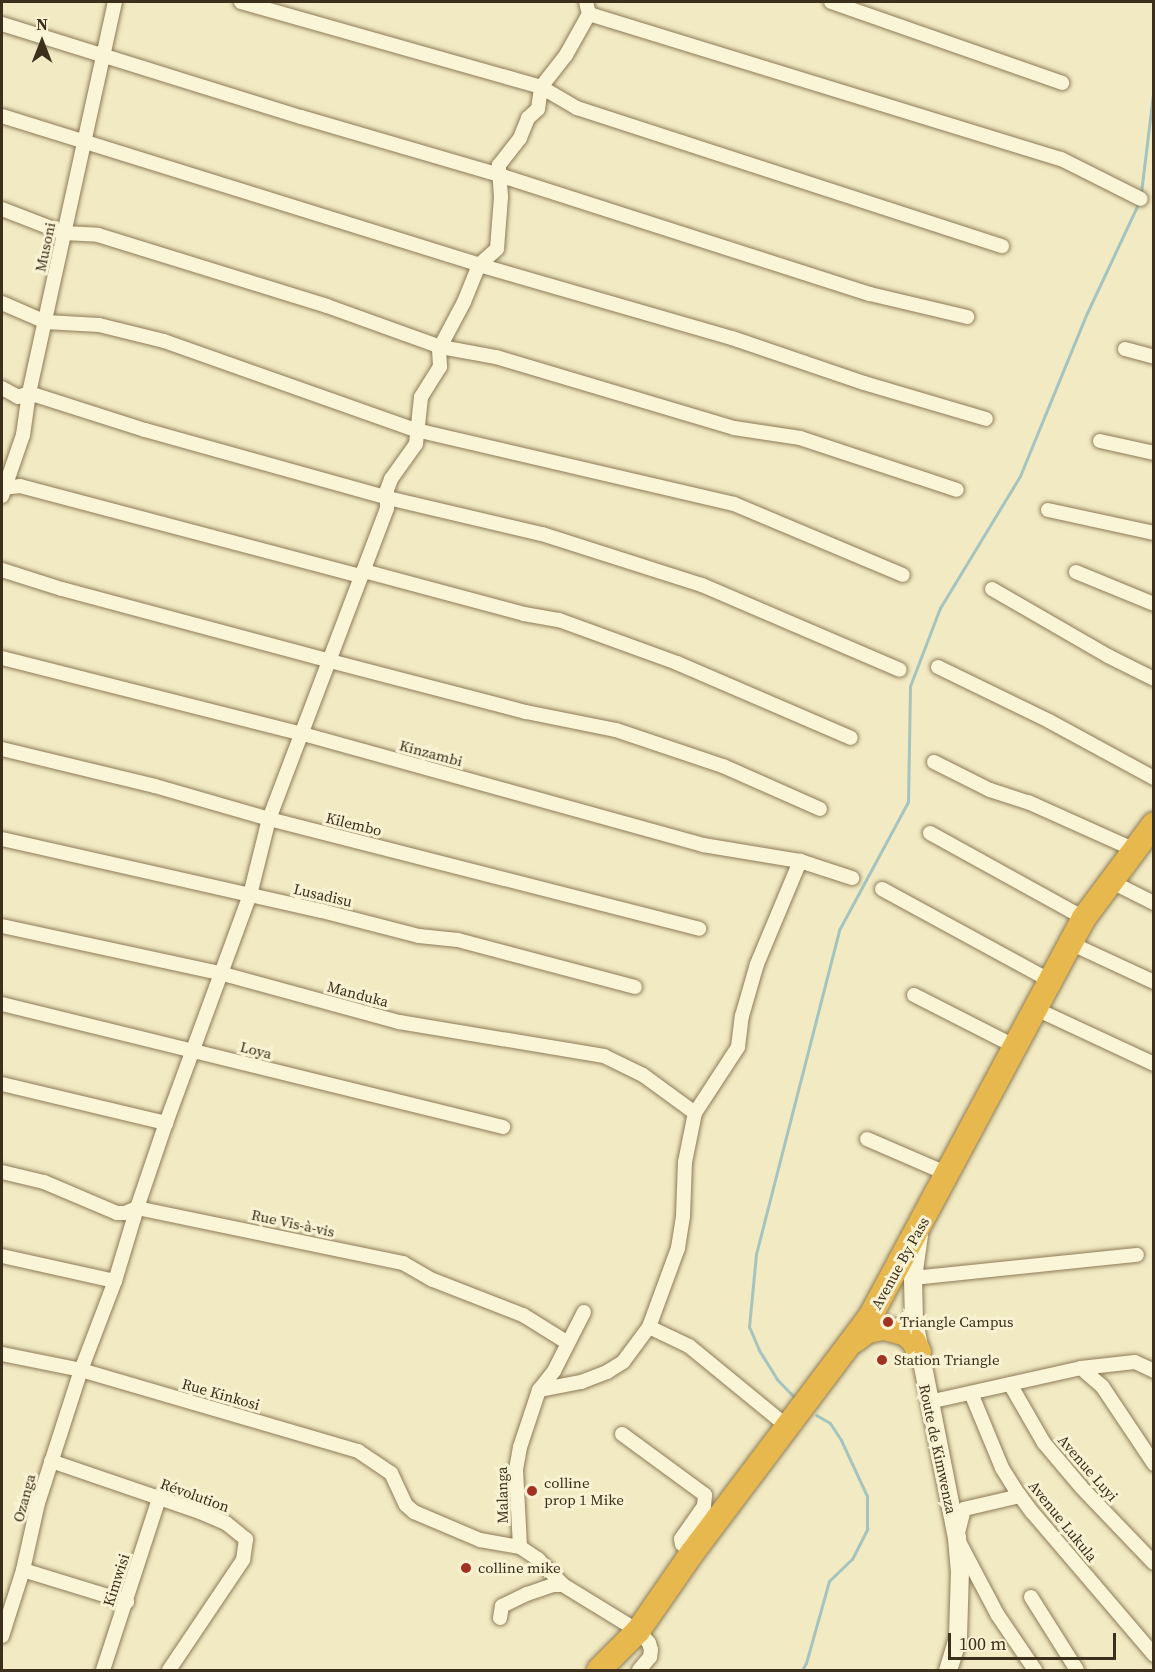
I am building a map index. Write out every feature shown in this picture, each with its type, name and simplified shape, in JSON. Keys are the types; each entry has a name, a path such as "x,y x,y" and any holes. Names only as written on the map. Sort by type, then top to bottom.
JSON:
{"highway":[{"name":"Avenue By Pass","path":"599,1671 638,1631 692,1553 870,1317 1084,918 1153,825"},
{"path":"850,1344 868,1331 884,1328 906,1335 915,1342 919,1352"}],"street":[{"name":"Musoni","path":"2,491 23,435 29,393 115,2"},
{"path":"241,2 541,87 577,108 1002,246"},
{"path":"831,2 1062,83"},
{"path":"499,175 502,157 520,138 528,118 538,109 541,87 566,55 588,8 1061,159 1141,199"},
{"path":"2,24 104,53 301,117 499,175 870,294 967,317"},
{"path":"2,116 479,265 732,338 864,383 986,420"},
{"name":"Ozanga","path":"2,1636 23,1570 38,1503 51,1461 81,1370 116,1281 137,1208 166,1123 250,895 269,819 303,735 387,508 387,489 395,471 416,444 416,430 421,418 423,392 440,367 438,351 464,302 479,265 497,249 501,198 499,175"},
{"path":"2,210 64,233 110,239 327,306 441,347 496,357 734,428 800,438 957,490"},
{"path":"2,303 46,322 99,325 164,341 416,430 734,504 903,575"},
{"path":"1125,349 1154,357"},
{"path":"2,388 18,397 29,393 156,433 388,498 542,534 702,585 900,670"},
{"path":"1100,441 1154,453"},
{"path":"2,491 20,486 362,574 559,620 677,663 851,738"},
{"path":"1048,510 1154,533"},
{"path":"2,570 62,589 330,662 526,711 616,730 723,766 820,809"},
{"path":"1076,572 1154,604"},
{"path":"992,589 1108,656 1154,678"},
{"name":"Kinzambi","path":"2,658 303,735 703,845 800,861 852,878"},
{"path":"938,667 1049,721 1154,778"},
{"name":"Kilembo","path":"2,749 155,786 269,819 699,929"},
{"path":"934,762 990,790 1029,802 1134,850"},
{"path":"930,833 1084,918"},
{"name":"Lusadisu","path":"2,839 419,936 458,940 635,987"},
{"path":"539,1390 581,1382 607,1372 623,1362 649,1326 678,1248 684,1216 685,1162 695,1113 738,1047 742,1016 757,964 800,861"},
{"path":"1110,881 1154,903"},
{"path":"882,889 1051,981"},
{"name":"Manduka","path":"2,926 220,973 399,1022 603,1056 643,1075 695,1113"},
{"path":"1070,943 1154,982"},
{"path":"914,995 1016,1047"},
{"name":"Loya","path":"2,1004 503,1127"},
{"path":"1036,1009 1154,1064"},
{"path":"2,1083 166,1123"},
{"path":"867,1139 948,1174"},
{"name":"Rue Vis-à-vis","path":"2,1172 44,1182 117,1214 125,1214 137,1208 403,1263 433,1280 523,1315 568,1343"},
{"name":"Route de Kimwenza","path":"920,1226 913,1278 913,1310 919,1352 957,1538 960,1570 958,1638 948,1671"},
{"path":"913,1278 1137,1255"},
{"path":"2,1256 116,1281"},
{"name":"Malanga","path":"520,1547 516,1470 525,1430 539,1390 554,1371 584,1312"},
{"path":"649,1326 689,1346 788,1427"},
{"name":"Rue Kinkosi","path":"2,1354 81,1370 358,1451 391,1473 406,1505 430,1520 480,1540 520,1547"},
{"path":"929,1402 1081,1368 1135,1362 1154,1371"},
{"path":"1081,1368 1102,1386 1154,1464"},
{"name":"Avenue Luyi","path":"1010,1384 1044,1443 1081,1487 1154,1563"},
{"name":"Avenue Lukula","path":"971,1393 1002,1468 1020,1496 1154,1655"},
{"path":"622,1434 705,1495 704,1506 681,1539 682,1544 692,1553"},
{"name":"Révolution","path":"51,1461 226,1523 243,1534 247,1545 243,1560 169,1671"},
{"path":"1020,1496 964,1509 957,1538 997,1614 1035,1671"},
{"name":"Kimwisi","path":"103,1671 159,1499"},
{"path":"520,1547 538,1559 563,1585 638,1631 649,1643 651,1650 650,1657 639,1671"},
{"path":"23,1570 127,1602"},
{"path":"500,1618 502,1606 553,1585 563,1585"},
{"path":"1031,1597 1077,1671"}],"waterway":[{"path":"1141,193 1154,85"},
{"path":"796,1399 777,1379 759,1350 749,1327 756,1254 839,930 908,802 910,686 940,608 1020,476 1087,313 1139,202"},
{"path":"802,1670 829,1581 852,1559 867,1529 867,1496 841,1440 830,1423 816,1415"}],"place":[{"name":"Triangle Campus","path":"888,1322"},
{"name":"Station Triangle","path":"882,1360"},
{"name":"colline prop 1 Mike","path":"532,1491"},
{"name":"colline mike","path":"466,1568"}]}
